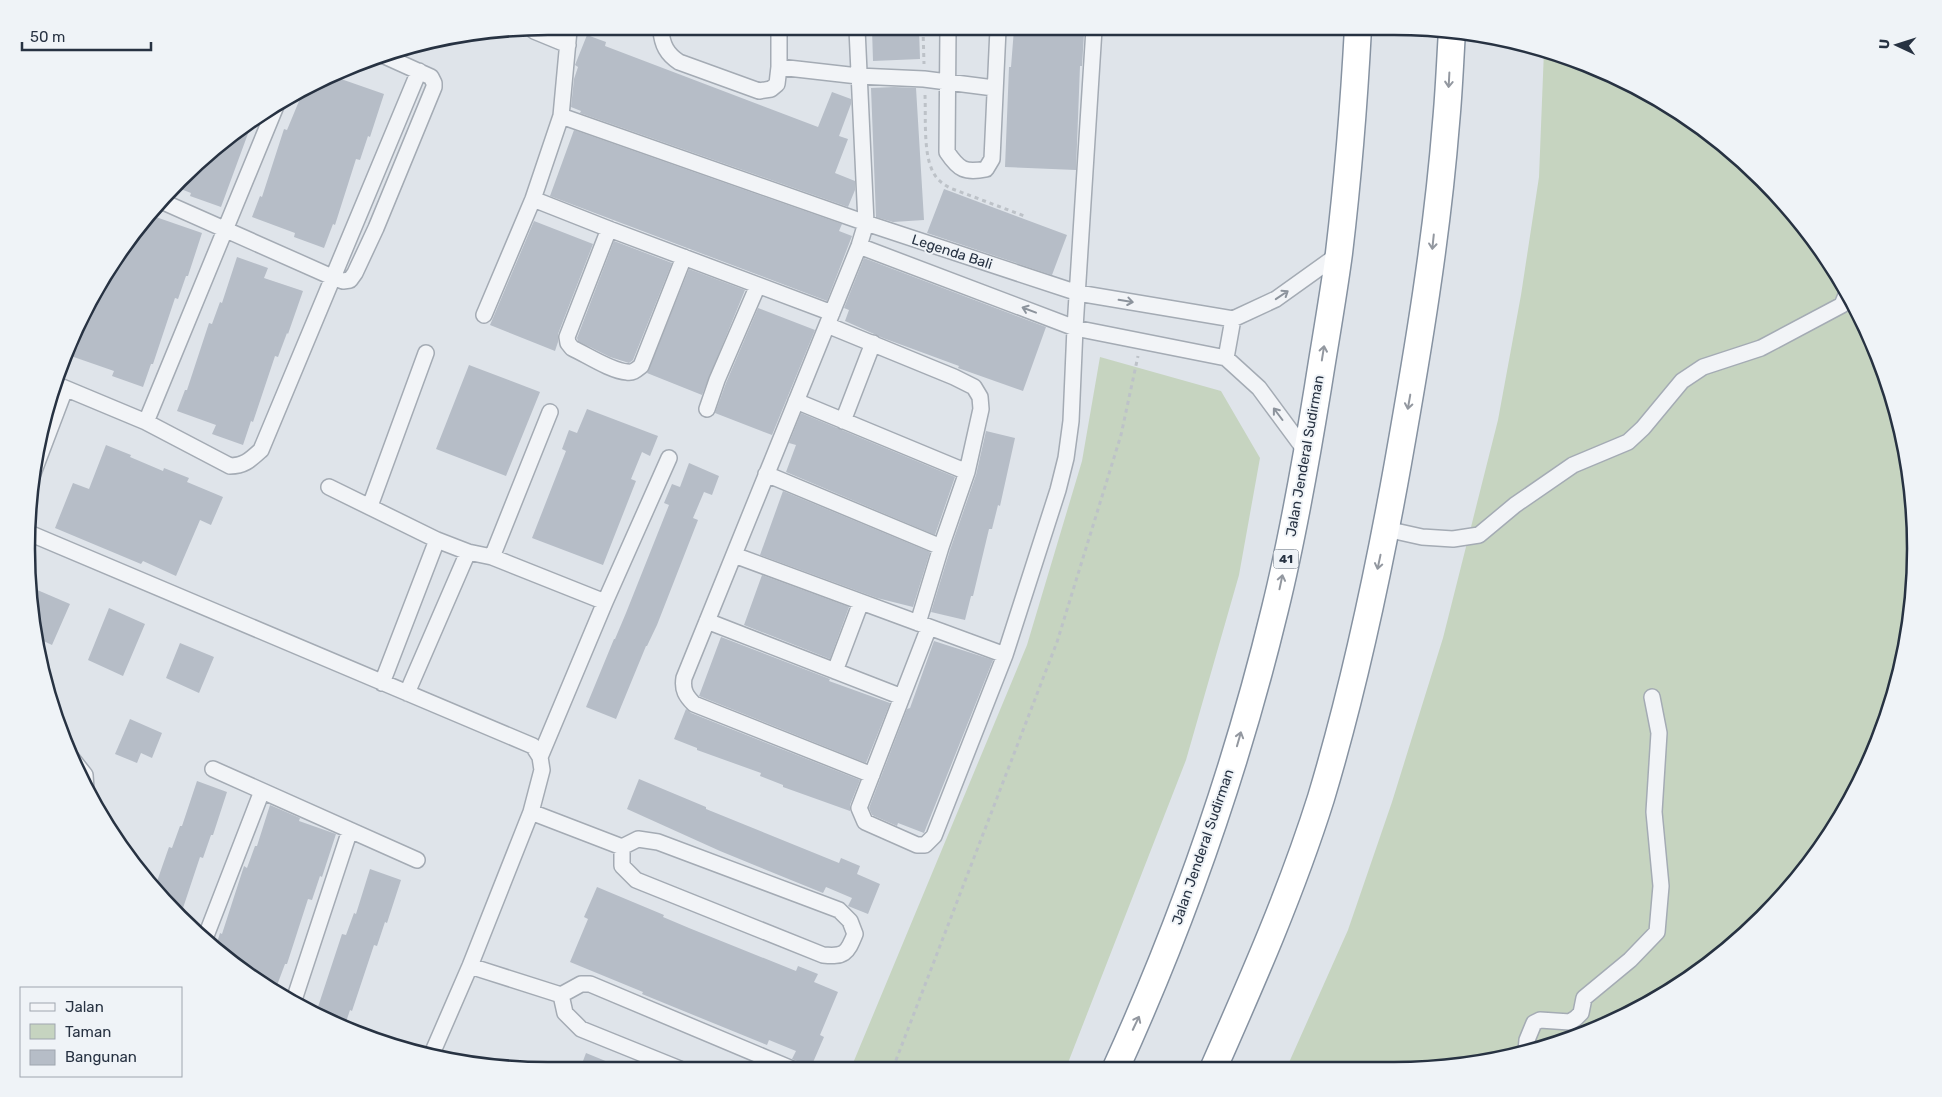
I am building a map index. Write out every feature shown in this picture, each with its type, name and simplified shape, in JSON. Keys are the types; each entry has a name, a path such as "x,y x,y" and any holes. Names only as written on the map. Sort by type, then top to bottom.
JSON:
{"highway":[{"name":"Jalan Jenderal Sudirman","path":"1119,1062 1143,1008 1190,889 1230,771 1276,609 1307,453 1339,254 1353,110 1358,35"},
{"path":"1216,1062 1274,929 1320,798 1355,670 1386,529 1430,265 1446,122 1452,38"}],"street":[{"path":"484,315 533,199 561,116 568,38 553,35"},
{"path":"662,35 665,49 679,62 759,91 771,89 777,84 779,35"},
{"path":"857,35 866,223 859,246 684,678 683,687 686,696 694,704 872,775"},
{"path":"948,35 947,152 961,169 973,171 986,169 992,159 998,35"},
{"path":"533,199 609,230 758,285 829,319 873,343 954,377 974,388 980,397 981,409 967,472 941,547 924,625 902,697 859,808 865,822 917,845 924,845 934,836 1005,655 1058,490 1066,458 1070,422 1074,328 1078,293 1094,35"},
{"path":"168,204 332,277 343,281 353,277 380,218 434,87 430,77 392,59"},
{"path":"779,67 858,76 924,79 994,88"},
{"path":"61,387 146,422 230,466 240,466 248,462 261,450 419,71"},
{"name":"Legenda Bali","path":"561,116 866,223 1078,293 1233,318"},
{"path":"146,422 272,117"},
{"path":"609,230 567,337 568,343 572,348 619,371 628,373 636,371 641,366 684,258"},
{"name":"Legenda Bali","path":"859,246 1074,328 1226,358"},
{"path":"1307,453 1259,388 1226,358 1233,318 1276,299 1339,254"},
{"path":"707,409 758,285"},
{"path":"1386,529 1422,536 1453,539 1479,535 1515,506 1573,465 1628,442 1643,428 1682,381 1703,367 1761,348 1842,305 1843,302"},
{"path":"843,420 873,343"},
{"path":"370,506 426,353"},
{"path":"796,401 967,472"},
{"path":"492,557 550,412"},
{"path":"540,757 605,602 669,458"},
{"path":"766,474 941,547"},
{"path":"328,487 437,540 468,552 492,557 605,602"},
{"path":"35,536 533,746 540,757 542,770 531,812 470,966 434,1049"},
{"path":"382,683 437,540"},
{"path":"407,693 468,552"},
{"path":"734,554 1005,655"},
{"path":"835,671 861,602"},
{"path":"707,621 902,697"},
{"path":"1527,1045 1534,1023 1540,1020 1570,1022 1576,1018 1581,1013 1584,998 1630,960 1657,932 1660,886 1654,812 1659,733 1652,697"},
{"path":"213,769 417,860"},
{"path":"207,933 262,791"},
{"path":"531,812 622,847 638,839 658,842 839,910 850,921 855,934 849,950 838,956 823,955 636,880 622,866 622,847"},
{"path":"296,995 350,830"},
{"path":"470,966 561,995 582,984 590,984 775,1062"},
{"path":"561,995 565,1013 581,1029 663,1062"}],"path":[{"path":"928,159 939,181 950,188 1027,217"},
{"path":"895,1062 1057,642 1121,435 1141,340"}],"green space":[{"path":"1544,57 1590,74 1621,88 1679,122 1706,141 1757,185 1801,236 1820,263 1854,321 1880,383 1890,416 1903,481 1907,548 1906,582 1903,616 1890,681 1880,714 1854,776 1820,834 1801,861 1757,912 1706,956 1679,975 1621,1009 1559,1035 1526,1045 1461,1058 1427,1061 1289,1062 1348,930 1392,802 1443,638 1498,420 1521,295 1539,177"},
{"path":"1100,357 1221,391 1260,458 1239,575 1186,760 1068,1062 853,1062 1027,645 1082,461"}],"building":[{"path":"587,35 606,42 605,46 818,127 832,92 851,99 851,104 839,136 848,139 835,173 855,181 855,190 848,207 580,113 581,111 571,107 574,79 578,67 575,65"},
{"path":"872,35 919,35 920,59 873,61"},
{"path":"1014,35 1084,35 1082,66 1080,66 1076,170 1005,167 1009,67 1011,67"},
{"path":"341,79 384,94 370,137 368,136 360,160 356,159 335,225 333,224 324,248 294,237 295,233 252,217 260,196 262,197 284,129 287,130 299,100"},
{"path":"871,88 916,88 924,220 893,222 876,217"},
{"path":"574,130 842,224 839,231 852,236 827,301 550,196"},
{"path":"249,132 221,207 190,196 191,193 181,189 210,162"},
{"path":"944,189 1067,235 1052,275 927,233"},
{"path":"156,217 202,233 188,276 186,276 178,299 175,298 153,364 151,364 143,387 112,376 114,371 72,356 88,321 122,263"},
{"path":"534,221 593,244 558,334 555,351 490,325"},
{"path":"614,241 672,263 633,360 629,363 610,357 578,341 577,338"},
{"path":"237,257 268,268 264,278 303,291 288,334 278,357 275,356 253,422 251,421 243,445 212,434 216,425 177,411 185,390 187,390 209,323 212,324 220,302 222,303"},
{"path":"864,258 1046,327 1023,391 958,368 959,366 883,338 845,321 849,310 844,308"},
{"path":"689,269 745,290 702,395 647,373"},
{"path":"758,308 815,330 772,435 715,413"},
{"path":"469,365 540,392 506,476 436,449"},
{"path":"587,409 658,436 650,456 642,452 631,479 636,481 603,565 532,538 566,451 562,449 569,430 577,433"},
{"path":"801,413 955,477 935,535 786,472 796,445 789,443"},
{"path":"986,431 1015,438 1000,506 998,505 992,529 989,529 973,596 971,596 965,620 931,612 976,475"},
{"path":"106,445 163,471 164,468 189,478 187,482 223,497 211,525 200,520 176,576 143,561 141,564 55,528 73,483 89,489"},
{"path":"689,463 719,476 712,495 704,492 693,518 698,520 657,625 646,646 616,719 586,707 669,505 664,503 672,484 680,487"},
{"path":"783,491 930,552 913,607 877,598 760,555"},
{"path":"762,575 849,607 830,659 744,625"},
{"path":"37,590 70,604 52,645 44,641"},
{"path":"109,608 145,624 123,676 88,660"},
{"path":"721,637 830,679 829,681 890,703 866,763 699,696"},
{"path":"934,641 993,660 924,833 898,823 897,826 872,815 869,808 907,709 910,708"},
{"path":"180,643 214,657 199,693 166,678"},
{"path":"686,709 691,713 860,780 850,805 850,811 783,787 783,785 760,776 761,773 697,750 697,748 674,739"},
{"path":"130,719 162,733 152,758 141,753 137,763 115,754"},
{"path":"639,779 706,807 706,809 839,863 841,858 860,866 857,874 880,884 868,914 848,906 852,898 826,887 823,893 720,851 627,809"},
{"path":"197,781 227,792 213,835 211,835 203,858 200,857 183,909 157,881 169,847 172,848 180,826 182,826"},
{"path":"270,805 300,818 299,821 336,834 322,877 320,876 312,900 308,899 287,964 285,964 278,984 217,941 220,933 222,934 244,866 247,868 255,846 257,846"},
{"path":"370,869 401,880 387,923 385,922 377,946 374,945 352,1011 350,1010 346,1021 318,1007 342,934 346,935 354,913 356,914"},
{"path":"597,887 664,915 663,917 689,928 796,971 798,966 818,974 814,982 838,992 820,1035 824,1037 813,1062 799,1062 792,1059 796,1051 769,1040 767,1045 642,994 643,992 570,962 588,919 584,917"},
{"path":"586,1053 608,1062 583,1062"}]}
